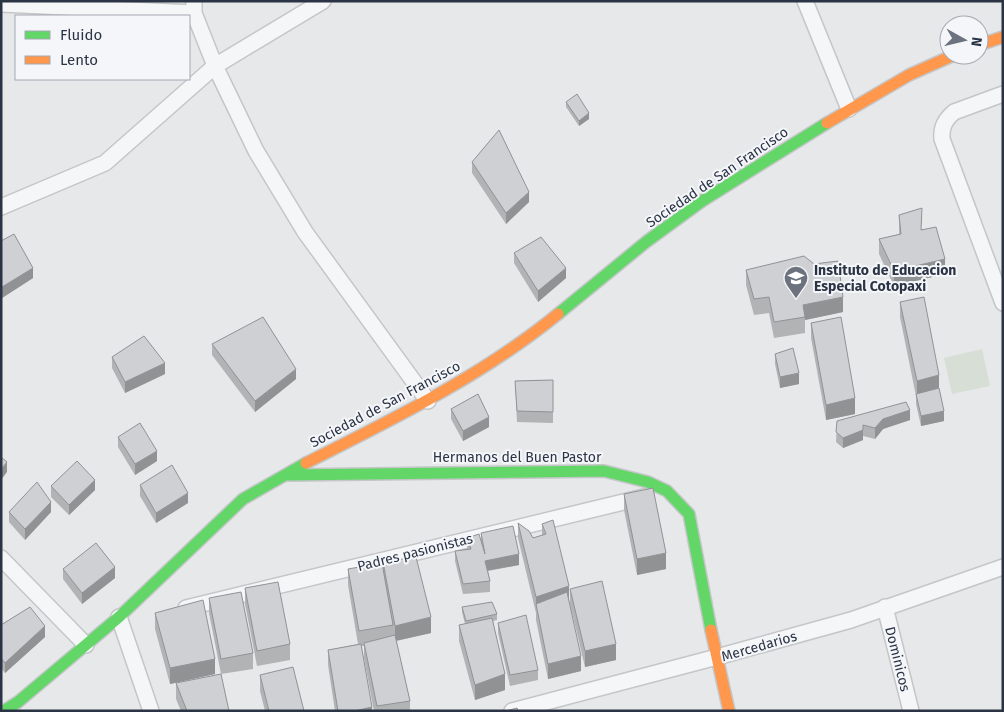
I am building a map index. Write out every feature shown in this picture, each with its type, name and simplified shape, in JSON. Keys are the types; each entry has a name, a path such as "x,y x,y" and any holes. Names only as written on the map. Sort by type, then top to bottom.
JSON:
{"street":[{"path":"1,207 105,163 215,66 323,1"},
{"path":"805,1 849,109"},
{"path":"1,4 194,7 215,66 256,150 305,232 428,401"},
{"path":"989,42 1003,37"},
{"name":"Sociedad de San Francisco","path":"4,711 18,702 119,617 243,499 282,475 428,401 523,343 646,242 702,201 849,109 909,75 939,62"},
{"path":"1003,94 971,104 947,117 943,125 942,139 1003,303"},
{"name":"Hermanos del Buen Pastor","path":"282,475 604,471 648,482 668,491 689,514 729,711"},
{"name":"Padres pasionistas","path":"172,612 668,491"},
{"path":"1,558 86,645"},
{"name":"Mercedarios","path":"512,711 717,658 851,620 1003,566"},
{"name":"Dominicos","path":"885,607 911,711"},
{"path":"119,617 151,711"}],"shaded area":[{"path":"982,349 990,386 952,394 944,358"}],"building":[{"path":"577,94 589,113 579,121 566,102"},
{"path":"499,130 529,192 506,213 472,162"},
{"path":"922,208 921,230 936,227 945,259 894,271 879,239 901,234 899,215"},
{"path":"14,234 33,268 2,287 1,241"},
{"path":"541,237 566,268 538,291 514,253"},
{"name":"Instituto de Educacion Especial Cotopaxi","path":"804,256 814,264 838,261 843,297 803,305 805,317 774,322 769,297 754,299 746,270"},
{"path":"924,297 939,375 917,381 900,302"},
{"path":"263,317 296,369 255,401 212,344"},
{"path":"841,317 855,398 826,405 811,323"},
{"path":"144,336 165,363 125,382 112,357"},
{"path":"793,348 799,373 780,377 775,354"},
{"path":"553,380 553,412 517,411 515,381"},
{"path":"939,388 944,411 921,416 916,394"},
{"path":"478,394 489,417 463,431 451,409"},
{"path":"906,402 910,410 883,419 875,428 863,425 863,430 843,438 836,432 837,421"},
{"path":"140,423 157,451 135,464 118,437"},
{"path":"1,457 7,462 1,469"},
{"path":"77,461 95,480 69,505 51,486"},
{"path":"172,465 188,493 156,513 140,485"},
{"path":"37,482 51,502 25,529 9,512"},
{"path":"653,488 666,553 637,559 624,494"},
{"path":"553,520 569,586 536,597 518,523 529,531 533,538 546,534 542,524"},
{"path":"513,526 519,554 485,561 490,581 463,584 455,551 471,549 467,538 479,534 485,554 481,533"},
{"path":"96,543 115,567 82,593 63,569"},
{"path":"416,557 431,617 395,626 383,562"},
{"path":"382,563 393,625 359,631 348,569"},
{"path":"602,581 616,644 585,651 570,589"},
{"path":"278,582 290,644 257,651 245,588"},
{"path":"241,592 253,653 221,659 209,598"},
{"path":"567,592 581,656 548,664 536,604"},
{"path":"203,600 215,659 170,668 155,613"},
{"path":"492,602 497,614 466,621 462,607"},
{"path":"30,607 45,626 5,663 1,658 1,625"},
{"path":"526,615 538,670 510,675 498,623"},
{"path":"492,618 505,674 475,685 459,625"},
{"path":"395,635 410,701 377,706 364,643"},
{"path":"361,644 372,707 354,711 338,711 328,650"},
{"path":"293,667 304,711 269,711 260,675"},
{"path":"221,674 229,711 187,711 176,683"},
{"path":"517,708 518,711 506,711"}],"traffic: fast":[{"path":"558,314 646,242 702,201 827,123"},
{"path":"4,711 18,702 119,617 243,499 306,463"},
{"path":"288,475 604,471 648,482 667,491 689,514 711,630"}],"traffic: slow":[{"path":"989,42 1003,37"},
{"path":"827,123 909,75 939,62"},
{"path":"306,463 404,413 468,377 558,314"},
{"path":"711,630 729,711"}],"place":[{"name":"Instituto de Educacion Especial Cotopaxi","path":"796,299"}]}
